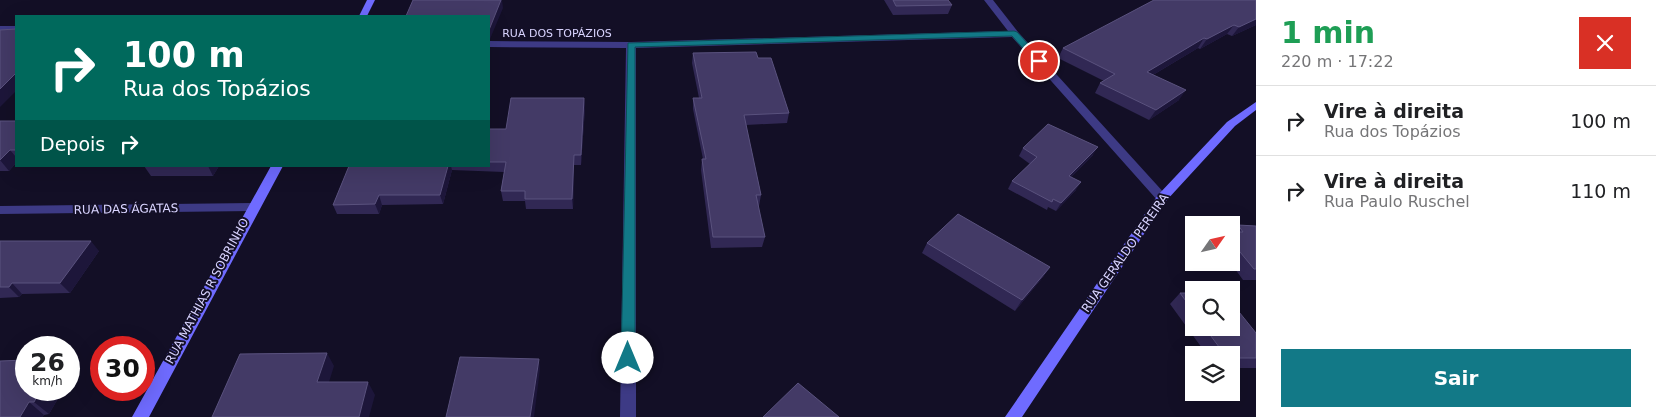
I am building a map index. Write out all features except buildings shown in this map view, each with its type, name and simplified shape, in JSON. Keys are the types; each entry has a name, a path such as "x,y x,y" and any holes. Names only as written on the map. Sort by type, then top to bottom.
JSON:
{"main road":[{"path":"364,15 371,0"},
{"name":"RUA GERALDO PEREIRA","path":"1013,417 1162,198 1231,124 1256,105"},
{"name":"RUA MATHIAS R SOBRINHO","path":"140,417 275,167"}],"street":[{"path":"988,0 1014,34 1162,198"},
{"path":"0,29 15,29"},
{"name":"RUA DOS TOPÁZIOS","path":"490,44 631,45 1014,34"},
{"path":"628,417 631,45"},
{"name":"RUA DAS ÁGATAS","path":"0,210 253,207"}],"route":[{"path":"628,358 631,45 1014,34 1039,61"}]}
